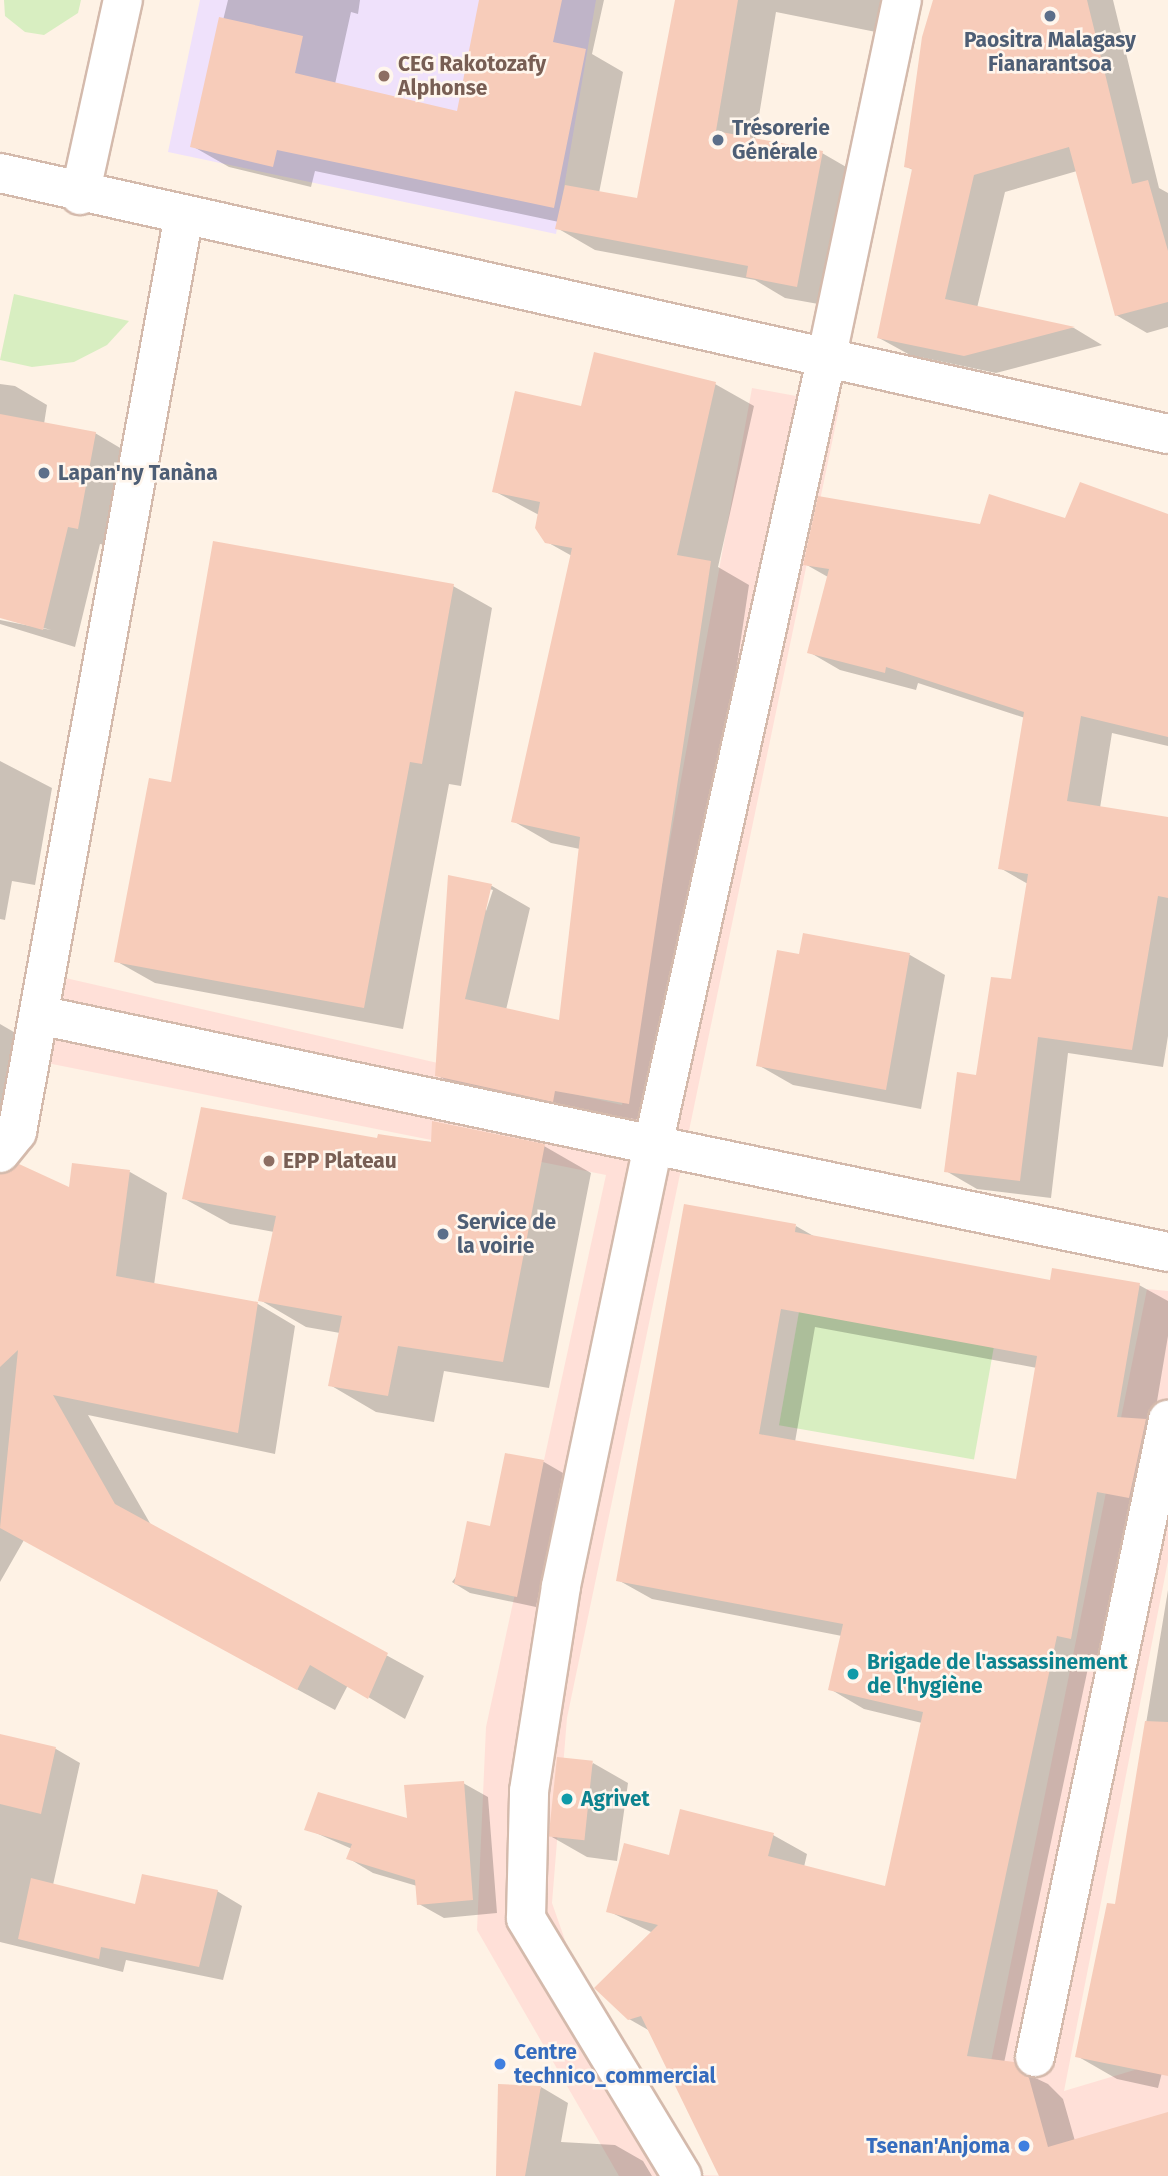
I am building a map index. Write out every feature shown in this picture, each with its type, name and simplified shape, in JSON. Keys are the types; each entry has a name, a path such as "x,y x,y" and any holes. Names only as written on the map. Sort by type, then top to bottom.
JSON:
{"street":[{"path":"80,194 123,0"},
{"path":"682,2176 526,1918 529,1791 561,1586 653,1145 826,360 902,0"},
{"path":"0,173 80,194 1168,434"},
{"path":"0,1153 17,1132 184,215"},
{"path":"39,1015 1168,1252"},
{"path":"1035,2057 1168,1420"}],"shaded area":[{"name":"CEG Rakotozafy Alphonse","path":"200,0 596,0 556,234 168,152"},
{"path":"752,388 840,404 567,1718 552,1903 579,1980 702,2175 739,2176 619,2176 477,1930 486,1727 606,1175 47,1063 61,977 622,1105"},
{"path":"1147,1289 1168,1291 1168,1561 1064,2091 1168,2060 1168,2176 779,2176 980,2116"}],"green space":[{"path":"4,0 81,0 78,13 44,35 25,32 5,16"},
{"path":"14,294 129,321 107,345 74,362 32,367 0,360"},
{"path":"800,1306 995,1340 974,1460 779,1425"}],"building":[{"path":"479,0 562,0 553,42 586,49 554,208 277,150 273,167 190,147 219,17 303,36 295,73 457,111"},
{"path":"675,0 738,0 716,131 823,151 797,287 746,277 748,266 555,229 565,185 637,198"},
{"path":"933,0 1087,0 1132,184 1148,180 1168,251 1168,302 1115,316 1069,147 974,175 945,299 1075,327 964,356 877,338 912,169 904,167 922,37"},
{"path":"594,352 716,382 677,555 711,561 629,1104 555,1091 553,1102 435,1076 448,875 492,884 465,999 559,1020 580,837 511,822 572,548 545,543 535,528 540,502 492,492 515,391 581,406"},
{"path":"0,414 96,432 78,529 68,527 43,630 0,618"},
{"path":"1080,482 1168,514 1168,737 1081,716 1067,801 1168,817 1168,898 1158,896 1132,1050 1038,1037 1020,1181 944,1172 957,1072 976,1075 991,977 1011,979 1028,874 998,869 1024,712 886,667 885,673 807,653 829,569 803,565 818,496 980,524 989,494 1065,518"},
{"path":"213,541 454,584 422,764 410,762 364,1008 114,962 149,778 171,782"},
{"path":"803,933 910,953 886,1090 756,1066 777,950 799,954"},
{"path":"201,1107 377,1138 378,1134 431,1142 432,1121 545,1144 503,1362 398,1346 388,1396 328,1386 342,1316 258,1301 276,1216 182,1199"},
{"path":"72,1163 130,1170 116,1276 258,1302 238,1433 53,1395 115,1504 388,1653 368,1699 310,1665 297,1690 0,1528 18,1350 0,1367 0,1174 19,1164 69,1187"},
{"path":"684,1204 796,1224 795,1232 1050,1280 1052,1268 1140,1283 1117,1417 1146,1419 1129,1498 1097,1492 1071,1639 1057,1636 967,2056 1014,2062 1029,2078 1048,2147 1168,2112 1168,2176 719,2176 641,2016 628,2020 594,1988 658,1925 606,1912 624,1843 669,1855 680,1809 774,1833 768,1856 885,1886 923,1712 828,1690 843,1624 616,1581","holes":["781,1309 1037,1356 1016,1479 759,1434"]},
{"path":"505,1453 544,1460 517,1597 454,1584 467,1521 490,1526"},
{"path":"1145,1721 1168,1722 1168,2076 1075,2057 1107,1903 1115,1904"},
{"path":"0,1734 56,1747 41,1814 0,1804"},
{"name":"Agrivet","path":"557,1757 593,1761 584,1840 549,1837"},
{"path":"464,1781 473,1900 417,1905 415,1880 346,1859 352,1844 304,1830 318,1792 407,1818 404,1785"},
{"path":"142,1874 218,1890 199,1967 101,1947 99,1959 18,1939 31,1878 135,1904"},
{"path":"498,2084 541,2086 525,2176 496,2176"}],"place":[{"name":"Paositra Malagasy Fianarantsoa","path":"1050,16"},
{"name":"CEG Rakotozafy Alphonse","path":"384,76"},
{"name":"Trésorerie Générale","path":"718,140"},
{"name":"Lapan'ny Tanàna","path":"44,473"},
{"name":"EPP Plateau","path":"269,1161"},
{"name":"Service de la voirie","path":"443,1234"},
{"name":"Brigade de l'assassinement de l'hygiène","path":"853,1674"},
{"name":"Agrivet","path":"567,1799"},
{"name":"Centre technico_commercial","path":"500,2064"},
{"name":"Tsenan'Anjoma","path":"1024,2146"}]}
